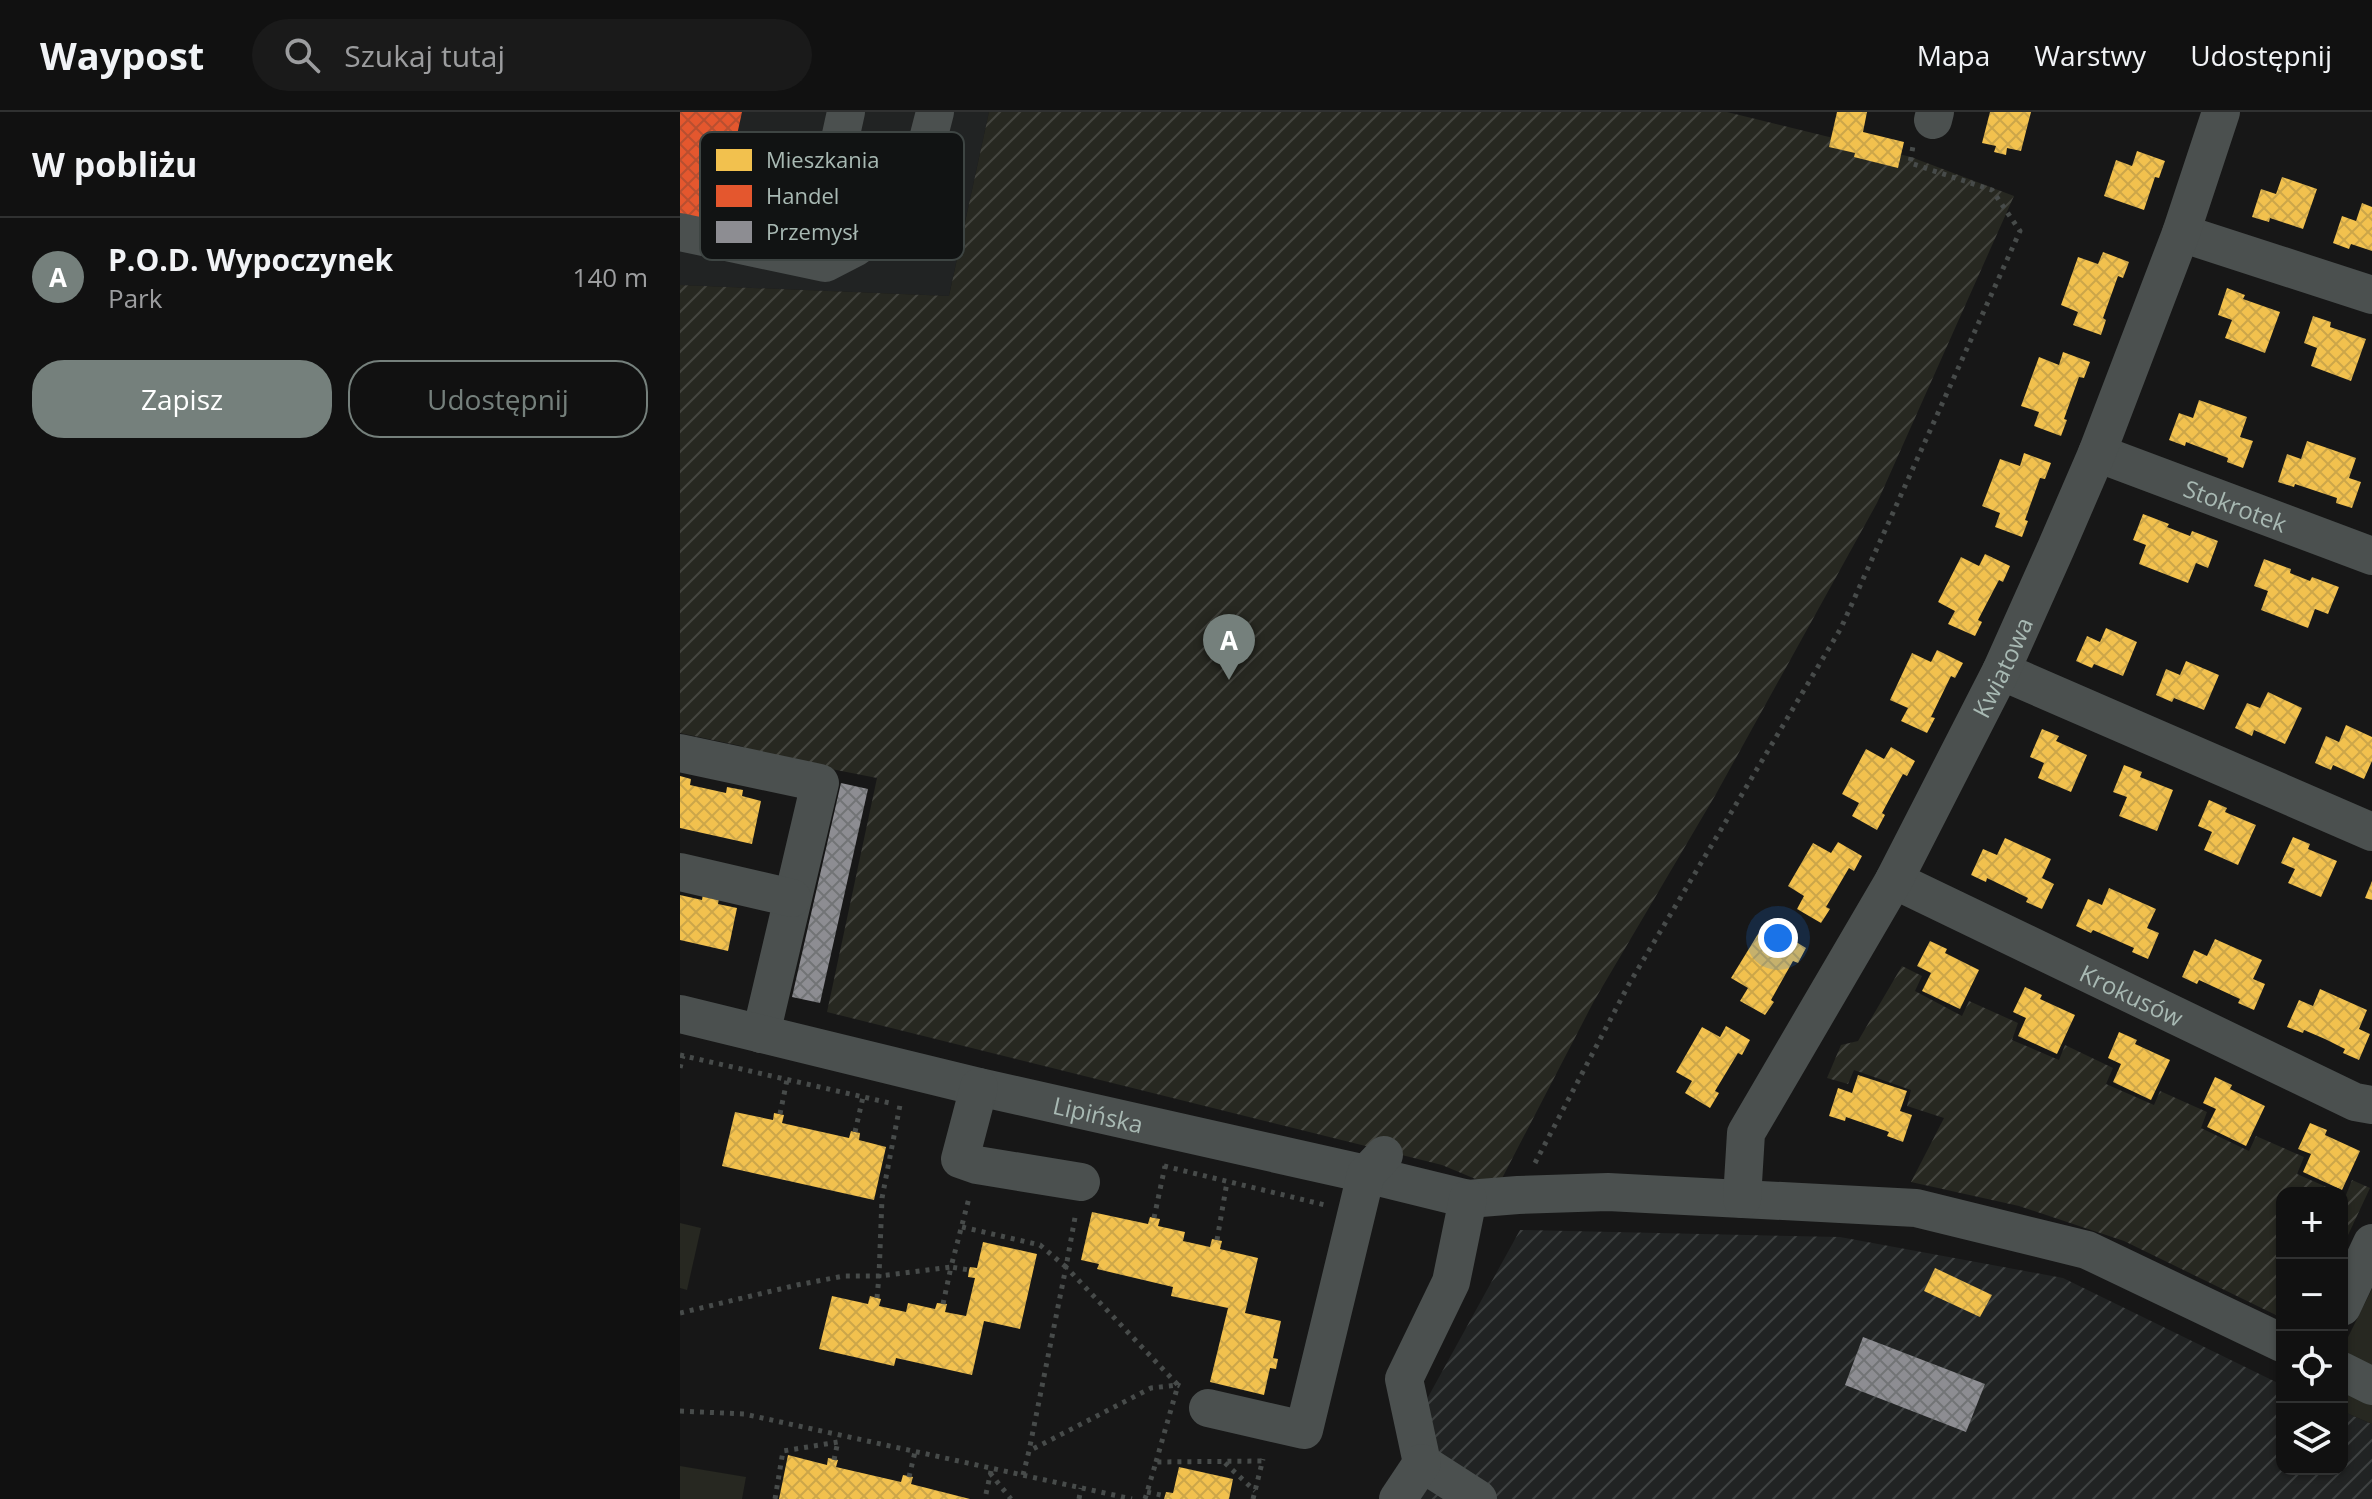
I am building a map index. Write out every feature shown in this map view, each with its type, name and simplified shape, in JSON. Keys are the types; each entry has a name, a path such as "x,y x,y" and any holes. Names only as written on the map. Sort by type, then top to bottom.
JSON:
{"street":[{"path":"842,132 846,112"},
{"path":"930,132 935,112"},
{"name":"Kwiatowa","path":"1742,1199 1746,1133 1894,880 2001,671 2097,453 2181,233 2221,112"},
{"path":"680,232 700,236"},
{"path":"2181,233 2372,295"},
{"path":"811,260 825,263 831,260"},
{"name":"Stokrotek","path":"2097,453 2372,556"},
{"path":"2001,671 2372,832"},
{"path":"680,753 820,783 761,1034"},
{"path":"680,872 792,898"},
{"name":"Krokusów","path":"1894,880 2355,1102 2372,1105"},
{"name":"Lipińska","path":"680,1014 979,1087 1376,1163 1468,1199 1608,1192 1916,1208 2087,1250 2276,1340"},
{"path":"979,1087 960,1159 977,1165 1081,1182"},
{"path":"1191,1398 1304,1430 1376,1163"},
{"path":"1468,1199 1451,1282 1404,1379 1422,1463 1478,1499"},
{"path":"2348,1294 2372,1243"},
{"path":"2348,1374 2372,1386"},
{"path":"1398,1499 1422,1463"}],"path":[{"path":"1518,1195 1629,984 1841,628 2020,231 1992,190 1910,163 1915,139 1934,116"},
{"path":"680,1065 683,1056"},
{"path":"780,1114 787,1080"},
{"path":"855,1132 863,1097"},
{"path":"877,1298 882,1198 900,1105"},
{"path":"943,1304 977,1165"},
{"path":"1154,1218 1165,1166"},
{"path":"1217,1240 1227,1182"},
{"path":"962,1227 1040,1245 1066,1267 1191,1398 1156,1462 1146,1495 1165,1496"},
{"path":"1023,1475 1070,1248"},
{"path":"680,1313 844,1276 879,1276 951,1267 969,1270"},
{"path":"1029,1451 1151,1388 1178,1385"},
{"path":"680,1411 744,1414 839,1438 1132,1499"},
{"path":"834,1460 839,1438"},
{"path":"775,1499 783,1451 839,1438"},
{"path":"909,1477 915,1452"},
{"path":"1156,1462 1263,1461 1253,1499"},
{"path":"1224,1462 1255,1491"},
{"path":"986,1494 991,1471"},
{"path":"991,1471 1011,1499"},
{"path":"1079,1499 1081,1488"}],"shaded area":[{"path":"680,112 989,112 964,227 964,132 700,132 700,260 957,260 949,296 680,285"},
{"path":"989,112 1727,112 1911,157 2014,196 1877,503 1716,794 1594,1001 1497,1188 1442,1165 827,1012 877,778 760,755 741,746 680,733 680,285 949,296 957,260 964,260 964,227"},
{"path":"1902,966 1922,976 1915,991 1962,1016 1969,1001 2018,1023 2012,1040 2059,1060 2065,1045 2113,1068 2106,1084 2154,1105 2160,1091 2207,1112 2201,1128 2249,1151 2256,1136 2304,1157 2297,1174 2326,1187 2276,1187 2276,1315 2124,1241 2019,1206 1911,1182 1944,1118 1907,1106 1911,1090 1854,1070 1848,1084 1827,1078 1841,1045 1858,1041"},
{"path":"2352,1180 2370,1188 2348,1235 2348,1190"},
{"path":"680,1223 701,1228 687,1290 680,1288"},
{"path":"1520,1230 1840,1237 2063,1278 2276,1382 2276,1475 2348,1475 2348,1414 2372,1424 2372,1499 1418,1499 1416,1419"},
{"path":"2372,1289 2372,1424 2348,1414 2348,1337"},
{"path":"680,1466 746,1477 742,1499 680,1499"}],"building: Mieszkania":[{"path":"1837,112 1867,112 1863,132 1904,142 1898,168 1829,147"},
{"path":"1990,112 2031,112 2021,151 2007,148 2006,155 1994,152 1996,146 1982,143"},
{"path":"2137,151 2165,161 2159,178 2155,177 2144,210 2104,196 2116,160 2132,166"},
{"path":"2282,177 2317,189 2303,229 2270,218 2269,222 2252,217 2261,189 2276,194"},
{"path":"2362,203 2372,207 2372,251 2351,244 2349,249 2333,243 2342,216 2356,221"},
{"path":"2103,252 2129,262 2123,278 2118,276 2103,318 2106,320 2101,335 2073,325 2078,312 2061,305 2078,257 2098,264"},
{"path":"2227,288 2245,295 2243,299 2280,312 2265,353 2225,338 2232,320 2218,315"},
{"path":"2313,316 2331,322 2330,327 2366,339 2351,381 2311,366 2317,348 2304,343"},
{"path":"2063,352 2090,362 2084,378 2079,377 2061,436 2034,426 2039,412 2021,406 2039,357 2059,365"},
{"path":"2199,400 2247,417 2240,437 2253,441 2243,468 2227,462 2228,458 2186,442 2185,446 2169,440 2179,413 2193,418"},
{"path":"2307,441 2356,458 2349,478 2361,482 2352,508 2336,503 2337,498 2295,484 2294,487 2278,482 2287,454 2301,459"},
{"path":"2024,453 2051,463 2045,479 2040,478 2022,537 1995,527 2000,513 1982,506 2000,459 2020,466"},
{"path":"2143,514 2190,536 2192,531 2218,541 2208,568 2196,563 2188,583 2139,564 2146,545 2133,540"},
{"path":"1985,554 2010,566 1978,620 1982,622 1975,636 1948,624 1955,611 1938,602 1961,557 1979,566"},
{"path":"2264,559 2291,569 2290,573 2310,581 2312,577 2339,587 2328,614 2315,609 2308,628 2261,610 2268,591 2254,586"},
{"path":"2106,628 2137,642 2123,676 2094,664 2092,668 2076,661 2087,636 2100,642"},
{"path":"1937,650 1963,663 1955,678 1951,676 1931,717 1935,718 1927,733 1901,721 1908,708 1890,700 1912,653 1931,662"},
{"path":"2186,661 2219,675 2204,710 2174,698 2172,702 2156,695 2166,669 2180,675"},
{"path":"2268,692 2302,708 2285,744 2254,730 2252,736 2235,728 2247,703 2260,708"},
{"path":"2346,725 2372,737 2372,761 2364,779 2333,765 2331,770 2315,763 2326,736 2339,742"},
{"path":"2042,729 2059,736 2056,741 2087,755 2071,792 2038,778 2044,763 2030,757"},
{"path":"1891,747 1915,761 1907,776 1903,774 1882,813 1885,815 1877,830 1852,816 1859,803 1842,794 1866,749 1884,759"},
{"path":"2124,765 2142,772 2140,777 2173,790 2157,831 2119,816 2127,797 2113,792"},
{"path":"680,776 691,779 690,785 726,793 727,787 743,790 742,796 761,801 752,844 680,828"},
{"path":"2209,800 2227,808 2225,812 2256,825 2238,865 2204,850 2212,832 2198,826"},
{"path":"2293,837 2310,844 2308,849 2337,861 2321,897 2288,883 2295,869 2281,863"},
{"path":"2005,838 2051,859 2042,878 2054,884 2042,909 2026,902 2028,898 1987,878 1986,882 1971,875 1983,849 1997,855"},
{"path":"1838,842 1862,856 1854,871 1849,868 1826,907 1830,909 1821,923 1797,909 1804,896 1788,886 1813,843 1831,853"},
{"path":"2372,881 2372,900 2365,898"},
{"path":"2109,888 2156,909 2147,928 2159,933 2148,959 2132,952 2134,948 2076,926 2088,899 2102,905"},
{"path":"703,894 719,898 718,904 737,908 728,951 680,940 680,895 702,900"},
{"path":"1758,934 1776,945 1783,934 1806,948 1798,963 1793,961 1765,1015 1740,1001 1748,988 1731,978"},
{"path":"2215,939 2262,960 2253,979 2265,984 2254,1010 2238,1003 2240,999 2199,980 2197,984 2182,977 2194,950 2207,956"},
{"path":"1930,941 1947,949 1945,953 1979,970 1960,1009 1922,991 1931,973 1917,966"},
{"path":"2025,987 2042,995 2040,999 2075,1015 2057,1054 2018,1036 2026,1018 2013,1012"},
{"path":"2320,989 2367,1010 2359,1029 2370,1034 2359,1060 2343,1053 2345,1049 2325,1039 2287,1027 2299,1000 2313,1006"},
{"path":"1726,1026 1750,1040 1742,1055 1738,1053 1715,1091 1719,1093 1710,1108 1685,1093 1692,1081 1676,1072 1702,1027 1720,1037"},
{"path":"2119,1032 2137,1040 2135,1044 2170,1060 2151,1100 2113,1082 2121,1064 2108,1058"},
{"path":"1858,1075 1907,1091 1900,1111 1912,1115 1903,1142 1887,1136 1889,1132 1846,1117 1845,1121 1829,1116 1838,1088 1852,1093"},
{"path":"2215,1077 2232,1085 2230,1089 2265,1106 2246,1146 2207,1127 2216,1109 2203,1103"},
{"path":"735,1112 773,1120 774,1113 784,1115 782,1123 849,1138 851,1131 860,1133 859,1140 886,1147 874,1200 722,1166"},
{"path":"2310,1123 2327,1130 2325,1135 2360,1151 2343,1187 2336,1187 2303,1172 2311,1154 2298,1149"},
{"path":"1092,1212 1148,1224 1150,1217 1160,1219 1158,1226 1185,1232 1183,1241 1210,1247 1212,1239 1222,1241 1220,1249 1258,1258 1245,1313 1281,1321 1273,1358 1278,1359 1276,1369 1270,1368 1264,1395 1210,1382 1228,1308 1171,1296 1173,1287 1097,1269 1099,1264 1081,1260"},
{"path":"983,1242 1037,1254 1020,1329 984,1321 972,1375 896,1358 894,1366 819,1349 832,1296 868,1304 870,1296 881,1299 879,1306 906,1312 908,1303 935,1309 937,1303 947,1304 945,1312 966,1316 975,1278 968,1277 969,1270 970,1267 977,1268"},
{"path":"1935,1268 1992,1295 1980,1317 1924,1291"},
{"path":"788,1455 827,1465 828,1458 838,1460 836,1467 901,1482 903,1475 913,1477 911,1484 970,1499 779,1499"},
{"path":"1179,1467 1233,1479 1229,1499 1164,1499 1166,1492 1173,1493"}],"building: Handel":[{"path":"680,112 742,112 738,132 700,132 700,226 680,221"}],"building: Przemysł":[{"path":"841,783 868,789 820,1003 792,997"},
{"path":"1863,1337 1985,1384 1966,1432 1845,1385"}],"place":[{"name":"P.O.D. Wypoczynek","path":"1229,680"}]}
